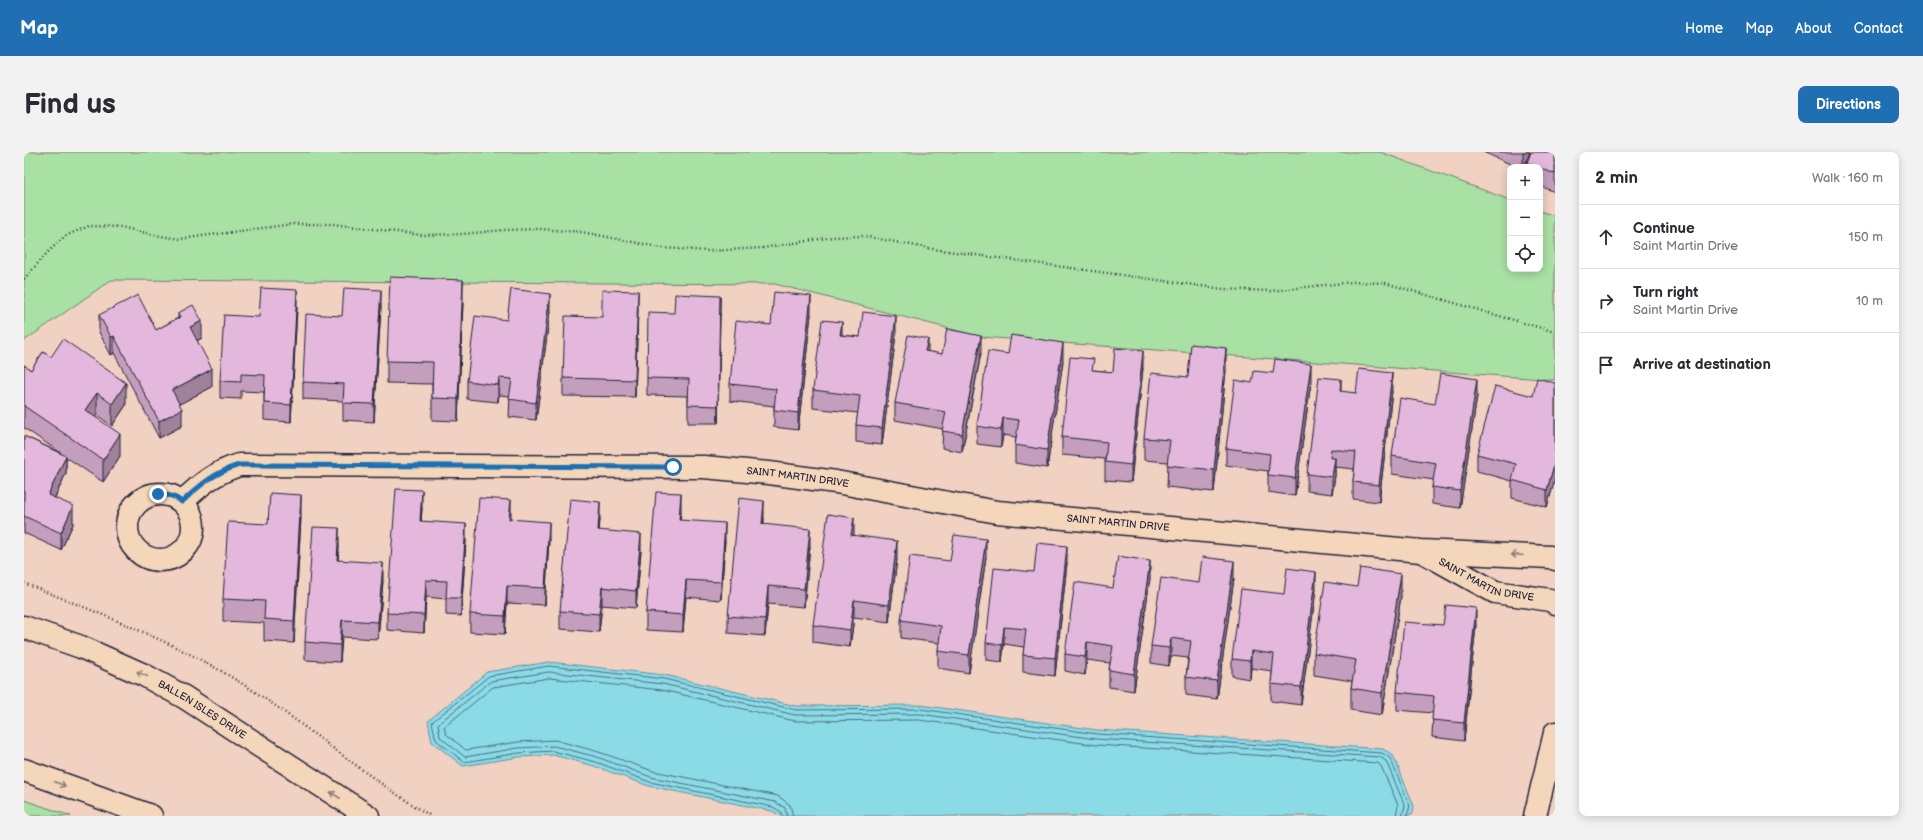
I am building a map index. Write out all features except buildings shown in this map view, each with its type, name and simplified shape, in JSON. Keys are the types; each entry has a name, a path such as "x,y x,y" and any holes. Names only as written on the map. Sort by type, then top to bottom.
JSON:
{"street":[{"name":"SAINT MARTIN DRIVE","path":"182,502 200,485 220,471 239,465 704,467 768,473 836,482 997,512 1421,551 1550,557 1555,559"},
{"name":"SAINT MARTIN DRIVE","path":"1421,551 1495,592 1550,600 1555,603"},
{"name":"BALLEN ISLES DRIVE","path":"24,626 137,672 184,697 368,816"},
{"path":"1535,816 1555,733"},
{"path":"24,770 151,816"}],"path":[{"path":"24,280 46,253 66,236 90,226 121,227 154,236 180,239 293,224 333,224 421,235 540,229 582,232 663,248 709,251 762,248 833,236 862,236 933,249 1223,289 1270,291 1352,282 1385,283 1555,332"},
{"path":"24,584 133,626 228,675 296,721 396,795 431,816"}],"green space":[{"path":"24,152 1380,152 1507,199 1507,272 1543,272 1543,212 1555,216 1555,380 982,337 775,284 111,280 24,341"},
{"path":"24,800 71,816 24,816"}],"water":[{"path":"549,662 665,675 796,706 920,705 1097,730 1383,749 1393,755 1414,806 1413,813 1407,816 781,816 772,811 649,786 594,766 553,755 519,757 463,766 432,742 428,721 487,672"}],"route":[{"path":"158,494 168,494 178,498 182,502 200,485 220,471 239,465 673,467"}]}
